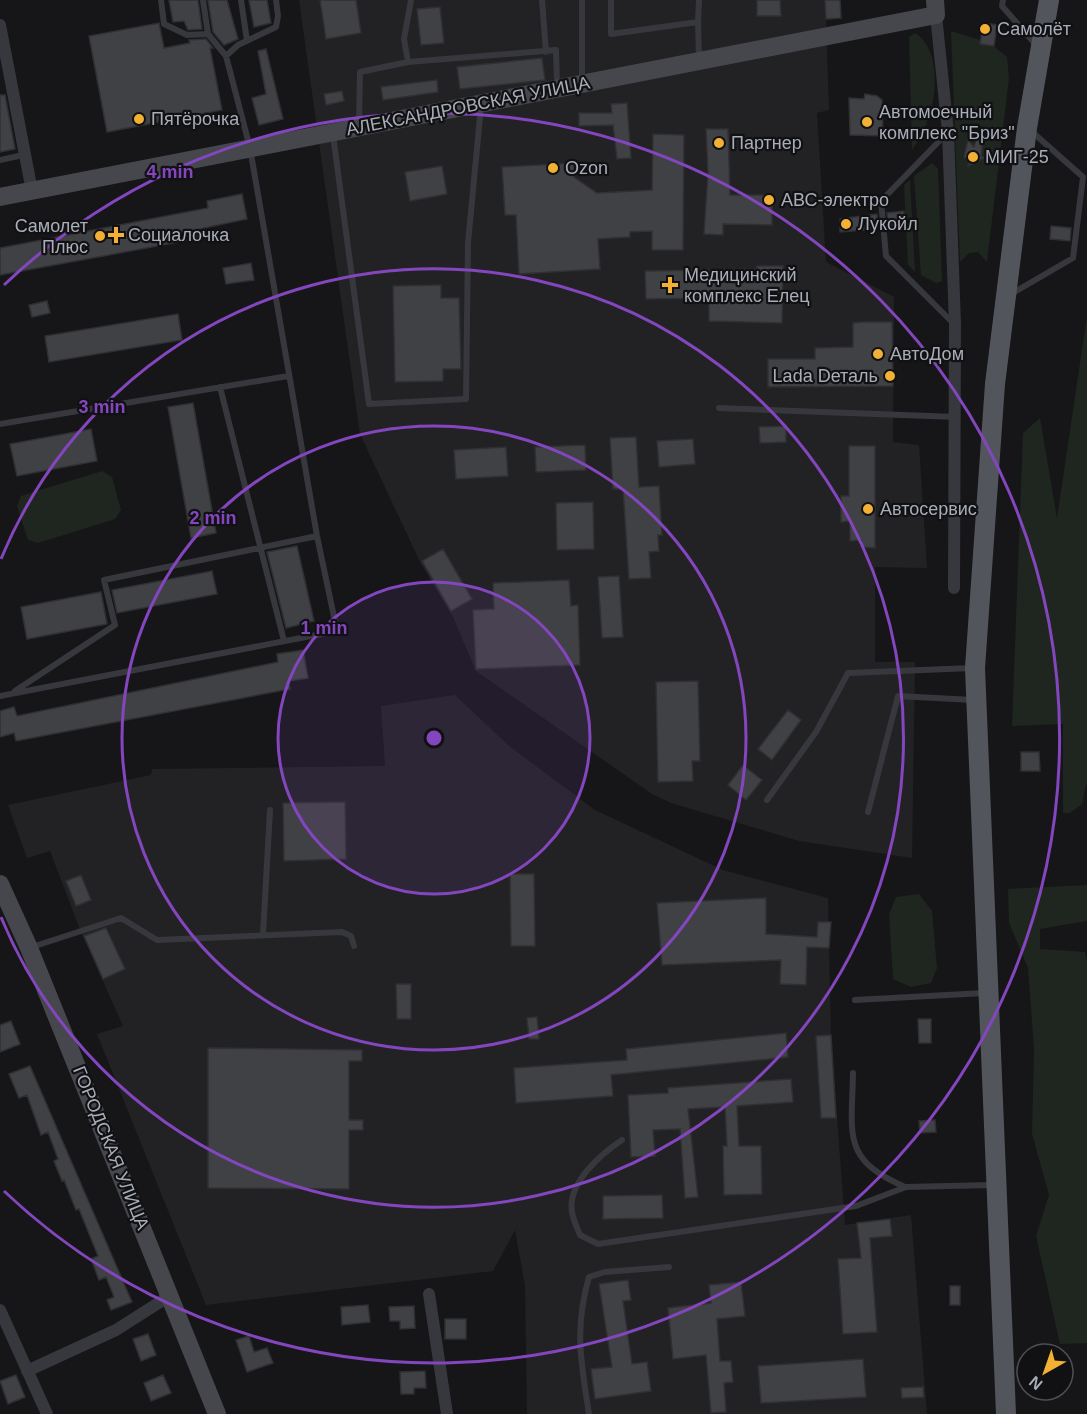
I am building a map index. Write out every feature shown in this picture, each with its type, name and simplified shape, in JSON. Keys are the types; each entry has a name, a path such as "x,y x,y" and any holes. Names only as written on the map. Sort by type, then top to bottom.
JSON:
{"main road":[{"path":"1006,1414 975,668 987,486 1005,297 1027,128 1049,0"}],"street":[{"name":"АЛЕКСАНДРОВСКАЯ УЛИЦА","path":"0,197 699,62 936,8"},
{"path":"936,8 948,132 955,324 954,588"},
{"path":"0,25 23,155 32,191"},
{"name":"ГОРОДСКАЯ УЛИЦА","path":"0,885 29,948 171,1295 217,1414"},
{"path":"429,1294 447,1414"},
{"path":"27,1371 116,1330 171,1295"},
{"path":"0,1310 47,1414"}],"lane":[{"path":"161,0 164,24 187,35 208,34"},
{"path":"0,696 337,631 288,376 250,148 226,56 208,34 203,0"},
{"path":"241,0 247,41"},
{"path":"226,56 238,45 276,27 278,16 276,0"},
{"path":"408,62 404,39 411,0"},
{"path":"542,0 546,52"},
{"path":"582,0 582,85"},
{"path":"611,0 611,34 698,22"},
{"path":"699,0 699,62"},
{"path":"1003,0 1002,6 1039,49"},
{"path":"359,126 360,72 408,62 556,50 558,89"},
{"path":"333,132 369,404 466,399 468,243 482,104"},
{"path":"1005,297 1073,258 1083,177 1027,128"},
{"path":"948,132 880,201 886,256 955,324"},
{"path":"0,160 23,155"},
{"path":"0,424 288,376"},
{"path":"220,387 284,641"},
{"path":"719,408 956,417"},
{"path":"11,694 115,625 104,580 317,536"},
{"path":"767,800 816,732 848,673 975,668"},
{"path":"868,812 898,696 977,701"},
{"path":"262,934 270,810"},
{"path":"29,948 121,918 157,940 342,932 351,936 354,946"},
{"path":"855,1000 988,993"},
{"path":"853,1073 852,1131 856,1148 866,1164 878,1175 906,1187"},
{"path":"622,1140 599,1155 578,1185 571,1210 580,1235 598,1244 856,1206 906,1187 996,1185"},
{"path":"589,1414 578,1347 582,1303 589,1277 605,1272 669,1268"}],"shaded area":[{"path":"299,0 840,0 841,18 826,20 829,110 817,113 826,262 894,297 893,442 919,445 927,568 875,567 875,662 915,662 912,858 799,841 671,803 652,794 476,671 453,617 420,562 360,434"},
{"path":"951,31 990,43 1007,57 1009,78 987,262 978,252 969,253 960,262"},
{"path":"915,33 930,51 935,76 930,114 922,135 912,150 909,37"},
{"path":"932,163 938,169 942,281 936,283 921,275 914,176"},
{"path":"910,180 915,272 908,265 904,185"},
{"path":"1087,316 1087,787 1086,784 1082,804 1070,813 1063,813 1063,724 1012,726 1023,433 1040,418 1057,518"},
{"path":"102,471 112,477 121,510 115,519 38,543 28,540 17,506 21,496"},
{"path":"455,695 509,746 595,810 723,870 828,898 831,1035 845,1225 911,1215 927,1414 527,1414 525,1286 515,1230 493,1271 206,1305 97,1034 123,1026 81,932 50,851 27,858 8,805 151,775 152,769 385,766 381,706"},
{"path":"1087,885 1087,921 1040,929 1040,949 1085,952 1087,961 1087,1343 1060,1342 1036,1236 1049,1195 1032,1134 1034,1049 1028,968 1009,923 1008,889"},
{"path":"919,894 932,911 937,968 931,983 911,987 893,979 889,914 896,897"}],"building":[{"path":"169,0 198,0 202,29 188,30 184,21 173,22"},
{"path":"208,0 227,0 238,39 224,45 213,32"},
{"path":"249,0 267,0 271,23 254,27"},
{"path":"320,0 356,0 361,33 326,39"},
{"path":"757,0 780,0 781,16 757,16"},
{"path":"825,0 840,0 841,18 826,19"},
{"path":"440,7 444,43 421,45 417,9"},
{"path":"159,23 164,48 190,43 189,40 206,39 213,48 210,48 222,110 107,132 89,36"},
{"path":"983,23 997,25 994,46 980,44"},
{"path":"266,49 283,119 259,125 252,98 266,94 258,51"},
{"path":"542,58 545,80 460,89 457,67"},
{"path":"437,80 438,92 383,100 381,87"},
{"path":"342,91 344,101 326,105 324,94"},
{"name":"Автомоечный комплекс \"Бриз\"","path":"865,94 877,96 882,100 883,136 850,135 849,98 864,99"},
{"path":"0,95 5,95 15,149 0,152"},
{"path":"627,103 631,158 617,159 613,125 579,126 579,113 612,113 611,104"},
{"path":"706,129 728,129 730,195 772,195 772,225 723,224 723,235 704,234 708,173"},
{"path":"978,132 984,133 981,156 984,158 968,166 970,161 964,157 968,140 974,147"},
{"path":"653,134 684,135 683,250 652,250 652,231 630,232 630,237 598,239 600,269 519,274 516,215 505,215 502,167 574,163 574,177 597,193 652,190"},
{"path":"442,166 447,194 410,201 405,172"},
{"path":"242,194 247,219 199,229 201,238 0,275 0,248 208,208 207,201"},
{"path":"904,211 905,226 889,228 887,213"},
{"path":"877,214 878,229 840,232 840,219"},
{"path":"1051,226 1071,228 1070,241 1050,239"},
{"path":"251,263 254,280 226,284 223,268"},
{"path":"757,266 783,266 782,323 709,321 709,298 646,299 645,271 757,269"},
{"path":"441,285 441,298 459,298 461,369 443,369 443,381 395,382 393,286"},
{"path":"47,301 50,313 32,317 29,305"},
{"path":"178,314 182,340 49,362 45,336"},
{"path":"892,322 893,386 768,387 768,359 815,359 815,348 853,347 853,323"},
{"path":"193,403 216,533 191,538 168,407"},
{"path":"786,426 786,442 760,443 759,427"},
{"path":"91,429 97,461 17,476 10,444"},
{"path":"636,437 639,487 659,486 662,535 658,535 659,551 649,552 651,578 629,579 623,489 613,489 610,438"},
{"path":"693,439 695,464 659,467 657,441"},
{"path":"585,445 586,470 536,472 535,447"},
{"path":"849,446 875,446 875,548 861,547 861,540 850,541 850,521 841,522 841,496 849,496"},
{"path":"506,447 508,476 456,479 454,450"},
{"path":"593,502 594,549 557,550 556,503"},
{"path":"297,546 314,621 286,628 267,552"},
{"path":"443,549 472,599 451,611 422,561"},
{"path":"212,571 217,594 117,613 112,590"},
{"path":"619,576 623,637 602,638 598,577"},
{"path":"569,580 571,606 578,605 580,665 476,669 473,610 494,609 493,583"},
{"path":"101,592 107,624 27,639 21,607"},
{"path":"303,650 308,678 288,681 290,689 16,741 14,733 0,737 0,711 14,707 17,716 278,662 277,654"},
{"path":"698,681 700,761 692,761 693,781 658,782 656,682"},
{"path":"788,710 801,720 772,760 758,749"},
{"path":"1021,752 1039,752 1040,771 1021,771"},
{"path":"743,765 762,780 746,800 728,785"},
{"path":"345,802 346,859 284,861 283,803"},
{"path":"510,874 534,874 535,946 511,946"},
{"path":"81,875 91,900 76,906 66,881"},
{"path":"766,898 766,934 817,937 818,922 831,922 829,948 807,947 806,985 780,984 781,960 662,965 657,903"},
{"path":"106,928 125,969 103,979 84,936"},
{"path":"396,984 411,984 411,1019 397,1019"},
{"path":"537,1017 539,1039 529,1039 527,1018"},
{"path":"918,1019 931,1019 931,1043 919,1043"},
{"path":"11,1021 20,1044 0,1052 0,1025"},
{"path":"786,1033 788,1057 611,1075 613,1096 516,1103 514,1068 627,1060 626,1049"},
{"path":"831,1035 836,1118 821,1118 816,1036"},
{"path":"208,1048 362,1050 362,1061 349,1061 349,1120 363,1120 363,1130 349,1130 349,1189 208,1188"},
{"path":"30,1066 132,1302 111,1310 107,1300 114,1297 106,1277 99,1280 91,1259 98,1256 79,1209 76,1210 64,1180 62,1181 54,1161 58,1159 48,1132 41,1135 27,1095 19,1098 9,1074"},
{"path":"791,1079 793,1102 737,1106 739,1146 761,1146 762,1194 724,1195 723,1146 727,1146 725,1107 688,1109 698,1197 685,1198 680,1129 653,1130 655,1156 631,1157 628,1095 668,1093 668,1088"},
{"path":"935,1120 936,1132 920,1133 919,1121"},
{"path":"662,1195 663,1218 603,1219 603,1196"},
{"path":"890,1219 892,1236 870,1238 877,1332 843,1334 838,1259 861,1258 857,1223"},
{"path":"628,1280 631,1300 623,1301 632,1364 647,1362 651,1391 595,1399 591,1369 612,1367 599,1284"},
{"path":"741,1282 745,1316 717,1319 720,1361 731,1361 733,1382 724,1383 726,1412 711,1413 706,1355 673,1359 668,1308 711,1303 709,1285"},
{"path":"950,1286 960,1286 960,1305 950,1305"},
{"path":"368,1305 370,1322 342,1325 341,1307"},
{"path":"414,1306 415,1328 400,1329 400,1321 390,1321 389,1307"},
{"path":"445,1319 466,1319 466,1339 445,1339"},
{"path":"148,1334 156,1355 141,1361 133,1339"},
{"path":"249,1336 254,1352 267,1348 273,1363 247,1372 236,1340"},
{"path":"863,1359 866,1397 761,1403 758,1366"},
{"path":"425,1371 426,1388 414,1388 414,1394 401,1394 400,1372"},
{"path":"16,1375 25,1397 8,1404 0,1381"},
{"path":"163,1375 171,1393 151,1401 144,1383"},
{"path":"923,1387 924,1397 902,1398 901,1388"}],"place":[{"name":"Самолёт","path":"985,29"},
{"name":"Пятёрочка","path":"139,119"},
{"name":"Автомоечный комплекс \"Бриз\"","path":"867,122"},
{"name":"Партнер","path":"719,143"},
{"name":"МИГ-25","path":"973,157"},
{"name":"Ozon","path":"553,168"},
{"name":"АВС-электро","path":"769,200"},
{"name":"Лукойл","path":"846,224"},
{"name":"Социалочка","path":"116,235"},
{"name":"Самолет Плюс","path":"100,236"},
{"name":"Медицинский комплекс Елец","path":"670,285"},
{"name":"АвтоДом","path":"878,354"},
{"name":"Lada Dеталь","path":"890,376"},
{"name":"Автосервис","path":"868,509"}]}
